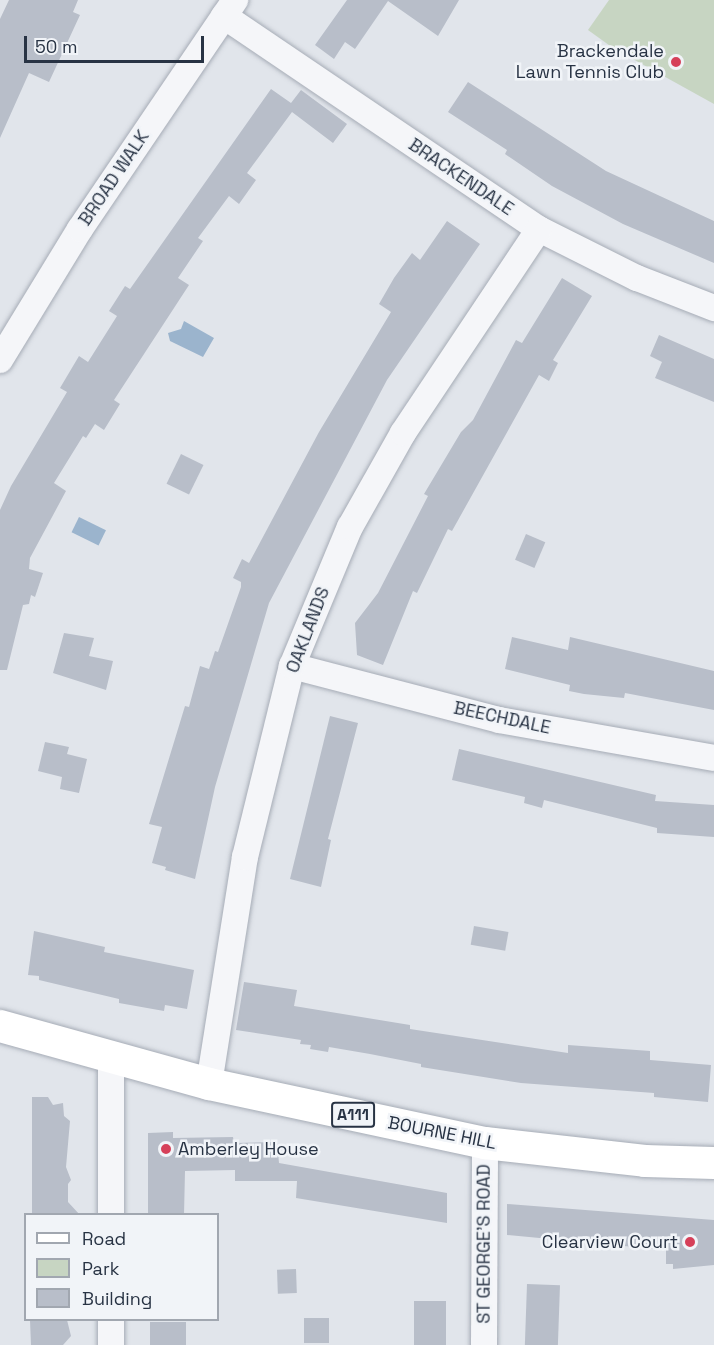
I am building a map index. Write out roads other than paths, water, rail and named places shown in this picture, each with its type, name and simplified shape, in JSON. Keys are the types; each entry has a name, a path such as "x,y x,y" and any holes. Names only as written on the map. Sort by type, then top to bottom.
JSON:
{"main road":[{"name":"BOURNE HILL","path":"0,1026 209,1083 485,1143 645,1161 714,1163"}],"street":[{"name":"BRACKENDALE","path":"230,8 540,229 637,278 714,308"},
{"name":"BROAD WALK","path":"0,360 80,229 230,8"},
{"name":"OAKLANDS","path":"209,1083 245,857 292,666 350,527 371,489 403,433 540,229"},
{"name":"BEECHDALE","path":"292,666 500,720 714,758"},
{"path":"111,1058 111,1213"},
{"name":"ST GEORGE'S ROAD","path":"484,1345 485,1143"},
{"path":"111,1321 111,1345"}],"water":[{"path":"184,321 214,338 203,357 170,341 168,333 181,329"},
{"path":"79,517 106,530 99,545 72,532"}],"place":[{"name":"Brackendale Lawn Tennis Club","path":"676,62"},
{"name":"Amberley House","path":"166,1149"},
{"name":"Clearview Court","path":"690,1242"}]}
